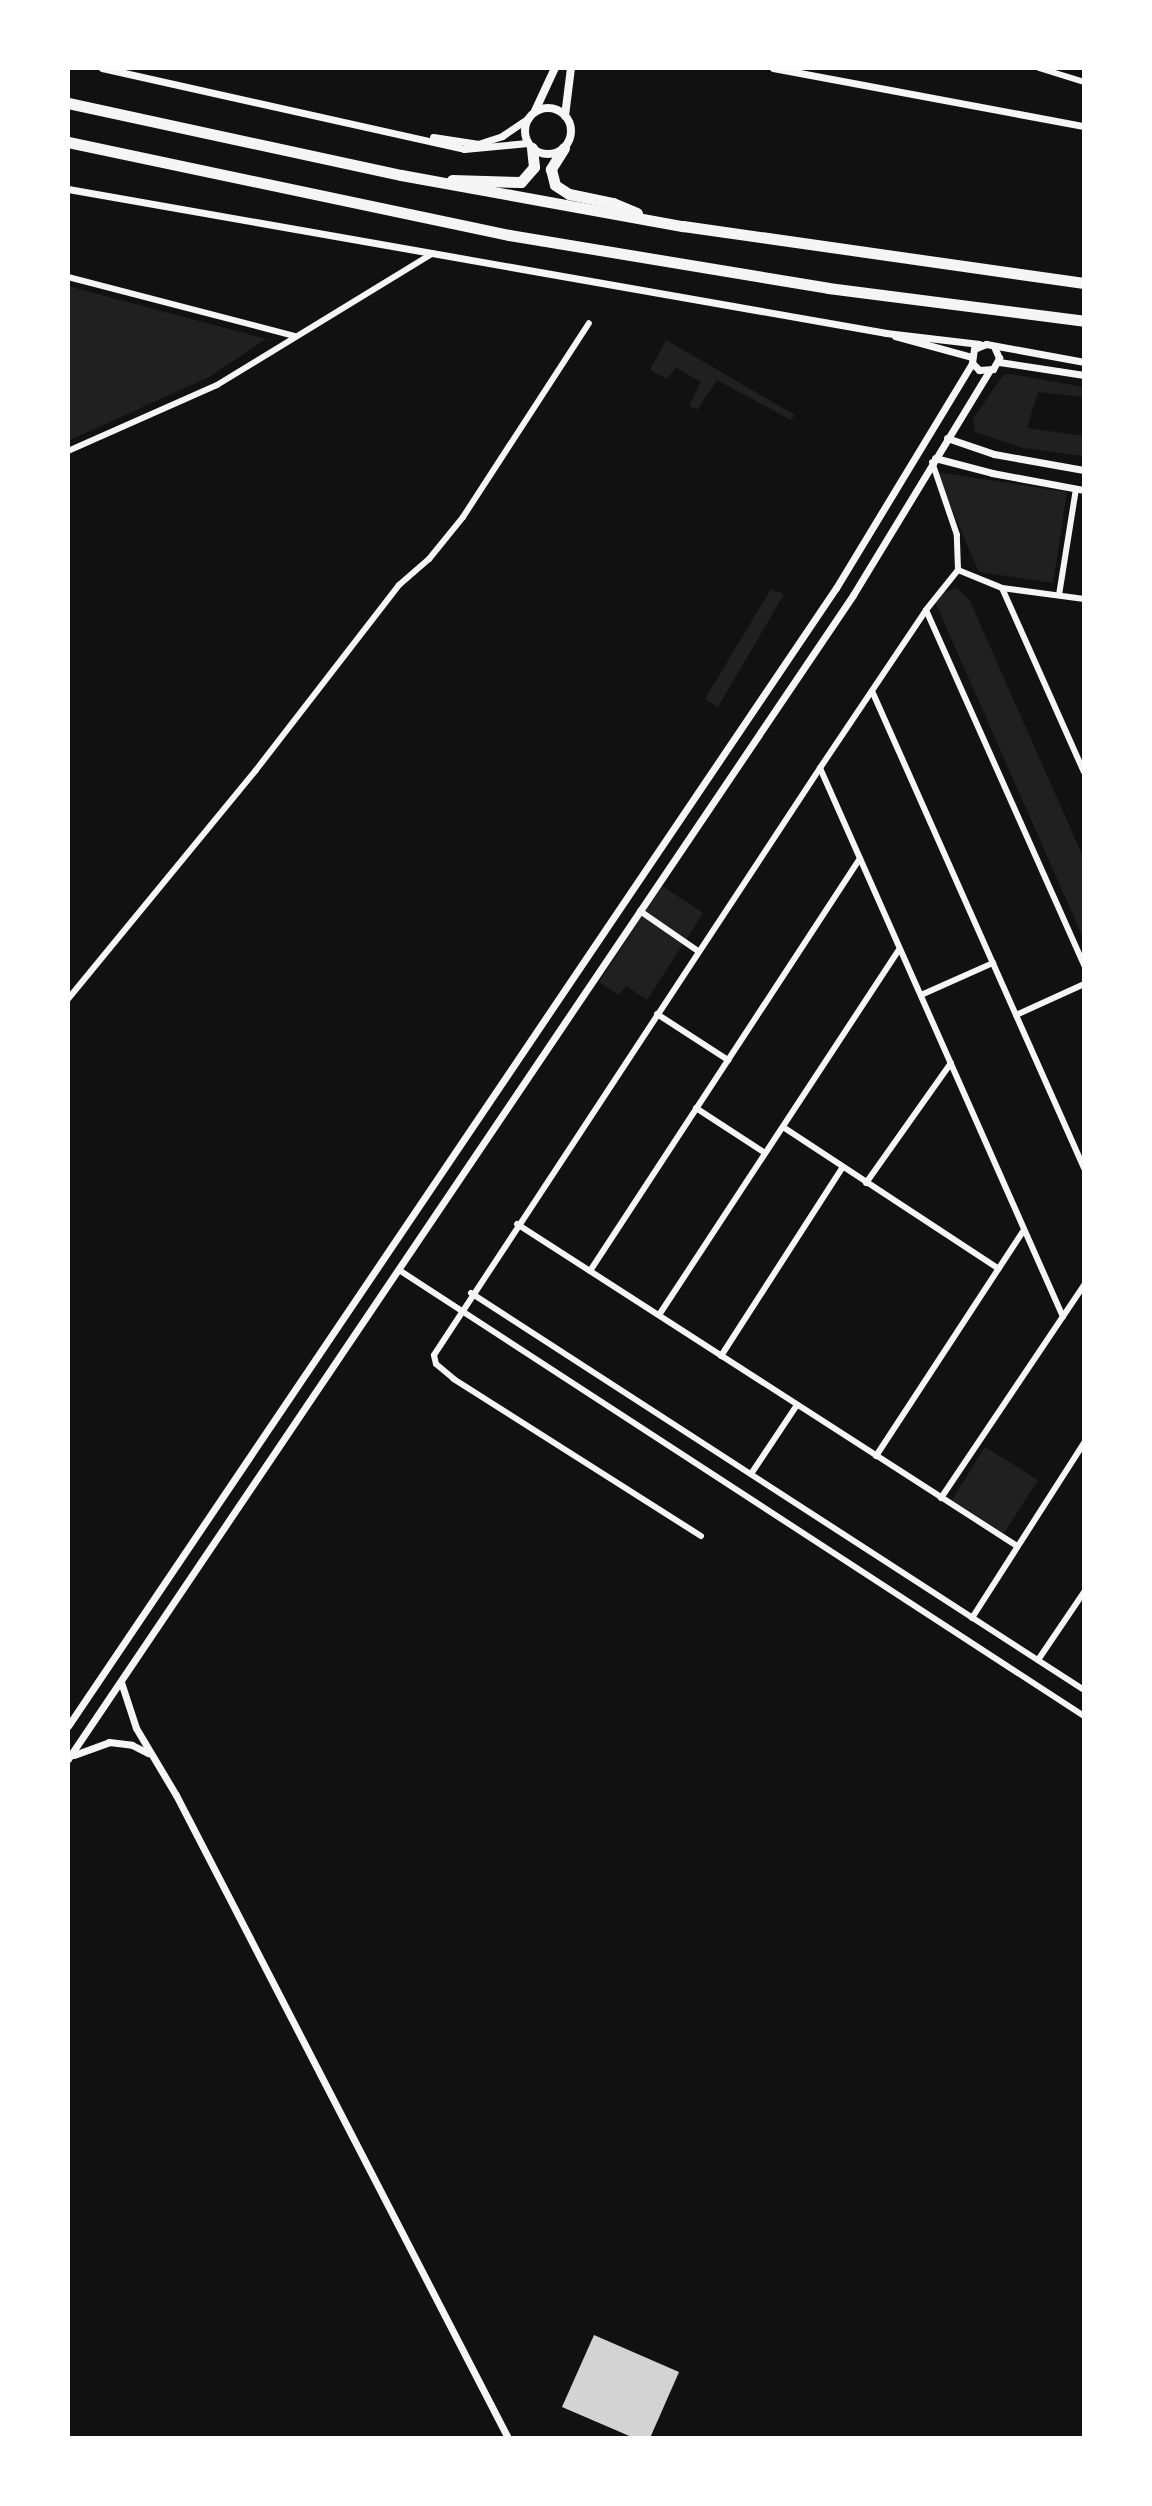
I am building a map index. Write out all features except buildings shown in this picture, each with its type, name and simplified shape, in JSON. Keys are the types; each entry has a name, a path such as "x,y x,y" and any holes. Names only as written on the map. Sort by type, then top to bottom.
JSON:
{"highway":[{"path":"68,103 435,182 853,252 1084,283"},
{"path":"68,142 525,238 828,288 1084,321"},
{"path":"435,182 477,178 521,182 534,167 530,145"},
{"path":"564,148 551,169 552,180 559,188 613,203 656,221"}],"main road":[{"path":"555,68 525,130 530,145 551,154 564,148 570,136 565,116 571,68"},
{"path":"532,115 547,109 565,116"}],"street":[{"path":"102,68 475,150 530,145"},
{"path":"773,68 1084,126"},
{"path":"1039,68 1084,82"},
{"path":"419,137 478,144 502,136 532,115"},
{"path":"68,189 886,333 981,344 1084,362"},
{"path":"68,451 217,385 433,253"},
{"path":"68,277 294,336"},
{"path":"68,999 256,770 399,585 429,559 463,517 589,323"},
{"path":"886,333 972,360 979,370 989,371"},
{"path":"68,1726 836,588 972,360 974,349 981,344"},
{"path":"994,346 999,362"},
{"path":"68,1759 853,595 947,438 989,371 999,362"},
{"path":"999,362 1084,375"},
{"path":"947,438 981,450 1084,470"},
{"path":"975,469 981,450"},
{"path":"934,460 1080,490 1059,595"},
{"path":"701,1536 442,1371 434,1355 471,1293 820,768 926,610 958,570 957,535 934,460"},
{"path":"958,570 1002,588 1084,599"},
{"path":"1002,588 1084,772"},
{"path":"926,610 1084,965"},
{"path":"872,691 1084,1168"},
{"path":"820,768 1063,1317"},
{"path":"590,1271 860,858"},
{"path":"640,911 698,951"},
{"path":"659,1315 899,949"},
{"path":"921,995 993,963"},
{"path":"1016,1015 1084,984"},
{"path":"657,1014 728,1060"},
{"path":"866,1183 951,1063"},
{"path":"696,1108 765,1153"},
{"path":"783,1127 999,1269"},
{"path":"721,1356 842,1168"},
{"path":"517,1224 1017,1546"},
{"path":"876,1456 1024,1230"},
{"path":"399,1270 1084,1716"},
{"path":"941,1498 1084,1285"},
{"path":"471,1293 1084,1690"},
{"path":"751,1474 797,1405"},
{"path":"972,1618 1084,1443"},
{"path":"1076,1455 1084,1461"},
{"path":"1038,1660 1083,1594"},
{"path":"121,1682 136,1728 154,1757 508,2438"},
{"path":"68,1759 86,1747 109,1742 132,1745 154,1757"}],"shaded area":[{"path":"68,286 266,339 209,377 68,441"},
{"path":"666,340 795,415 791,420 717,380 697,410 689,406 701,382 676,368 667,379 650,370"},
{"path":"1003,375 1084,387 1084,397 1038,392 1027,428 1084,436 1084,456 1023,448 975,432 973,419"},
{"path":"936,472 1067,492 1053,583 979,572"},
{"path":"956,588 969,599 1084,859 1084,940 936,604 941,594"},
{"path":"771,589 784,594 718,707 705,699"},
{"path":"662,886 703,913 647,1000 626,986 619,995 599,982"},
{"path":"985,1447 1038,1480 1004,1533 952,1500"}]}
